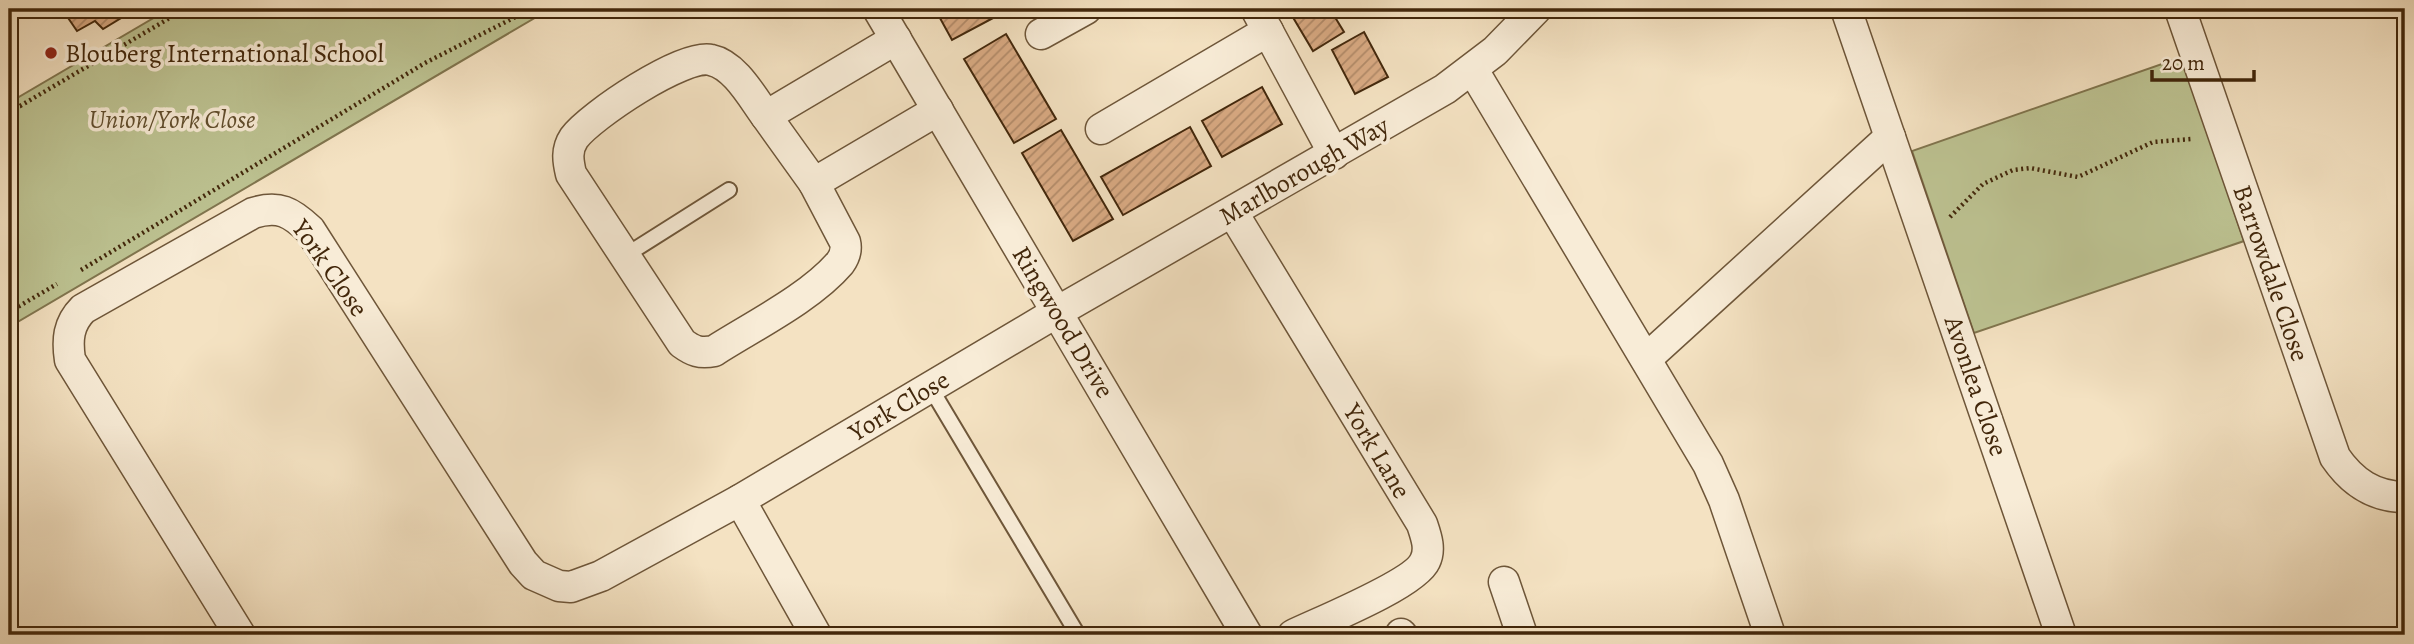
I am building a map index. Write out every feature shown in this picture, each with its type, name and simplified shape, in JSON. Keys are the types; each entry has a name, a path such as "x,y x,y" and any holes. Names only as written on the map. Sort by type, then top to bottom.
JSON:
{"street":[{"name":"Ringwood Drive","path":"878,9 1247,635"},
{"path":"1041,34 1086,9"},
{"name":"Marlborough Way","path":"1057,312 1233,213 1473,70 1536,9"},
{"name":"Avonlea Close","path":"1846,9 2062,635"},
{"name":"Barrowdale Close","path":"2180,9 2335,457 2344,470 2367,488 2381,494 2405,497"},
{"path":"1101,129 1262,20 1334,154"},
{"path":"766,116 896,38"},
{"path":"701,58 723,64 766,116 814,183 845,242 844,257 817,284 714,351 698,352 682,343 623,257 571,174 568,158 570,147 585,126 660,75 701,58"},
{"path":"1473,70 1692,435 1718,488 1770,635"},
{"path":"814,183 938,110"},
{"path":"1646,359 1890,137"},
{"name":"York Close","path":"83,309 253,213 281,209 292,213 310,230 523,563 534,575 559,586 584,583 740,500 1057,312"},
{"name":"York Lane","path":"1233,213 1422,524 1428,546 1424,564 1407,580 1293,635"},
{"path":"83,309 74,318 70,328 70,360 240,635"},
{"path":"740,500 816,635"},
{"path":"1504,582 1522,635"}],"lane":[{"path":"623,257 729,190"},
{"path":"930,387 1077,635"}],"path":[{"path":"9,107 20,106 185,9"},
{"path":"9,312 425,63 531,9"},
{"path":"1921,229 1952,216 1983,184 2014,170 2030,168 2077,177 2153,142 2188,139 2221,129"},
{"path":"57,284 83,309"}],"green space":[{"name":"Union/York Close","path":"169,9 550,9 9,327 9,98 17,98"},
{"path":"2182,57 2244,241 1974,333 1912,151"}],"building":[{"path":"62,9 136,9 103,29 95,21 77,31"},
{"path":"935,9 1010,9 952,40"},
{"path":"1288,9 1330,9 1344,32 1313,51"},
{"path":"1364,32 1388,77 1355,94 1332,50"},
{"path":"1006,34 1056,119 1014,143 964,59"},
{"path":"1262,87 1282,124 1222,157 1202,121"},
{"path":"1190,127 1211,166 1123,215 1101,177"},
{"path":"1061,130 1113,219 1073,241 1022,153"}],"place":[{"name":"Blouberg International School","path":"51,53"}]}
